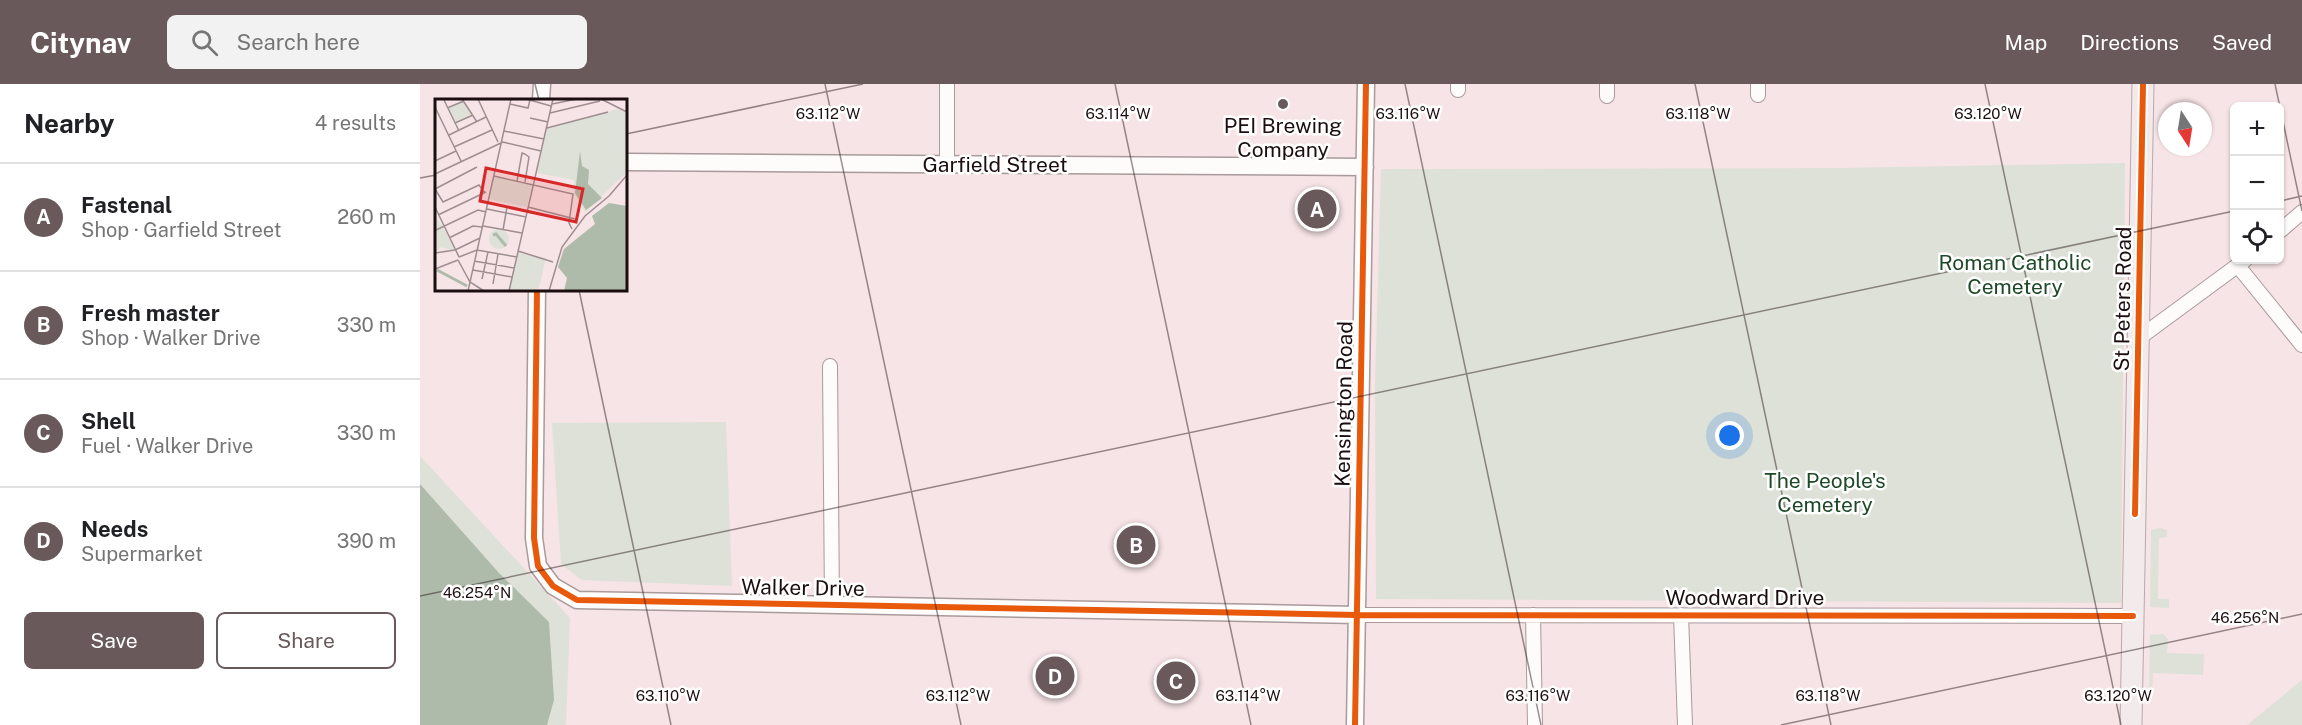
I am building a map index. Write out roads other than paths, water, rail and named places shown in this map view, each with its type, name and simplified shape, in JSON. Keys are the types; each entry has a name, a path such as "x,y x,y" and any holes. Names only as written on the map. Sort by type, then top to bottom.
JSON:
{"main road":[{"name":"St Peters Road","path":"2131,725 2143,84"}],"street":[{"path":"541,99 542,84"},
{"path":"946,165 947,84"},
{"name":"Kensington Road","path":"1355,725 1366,84"},
{"name":"Garfield Street","path":"627,162 1365,167"},
{"path":"2284,228 2302,212"},
{"path":"2139,338 2241,264"},
{"path":"2243,264 2302,345"},
{"name":"Walker Drive","path":"537,291 534,538 538,566 553,586 577,600 1357,615"},
{"path":"830,366 832,605"},
{"name":"Woodward Drive","path":"1357,615 2133,616"},
{"path":"1533,615 1535,725"},
{"path":"1680,615 1684,725"}],"place":[{"name":"PEI Brewing Company","path":"1283,104"},
{"name":"Fastenal","path":"1317,209"},
{"name":"Fresh master","path":"1136,545"},
{"name":"Needs","path":"1055,676"},
{"name":"Shell","path":"1176,681"}],"park label":[{"name":"Roman Catholic Cemetery","path":"2015,275"},
{"name":"The People's Cemetery","path":"1825,493"}]}
